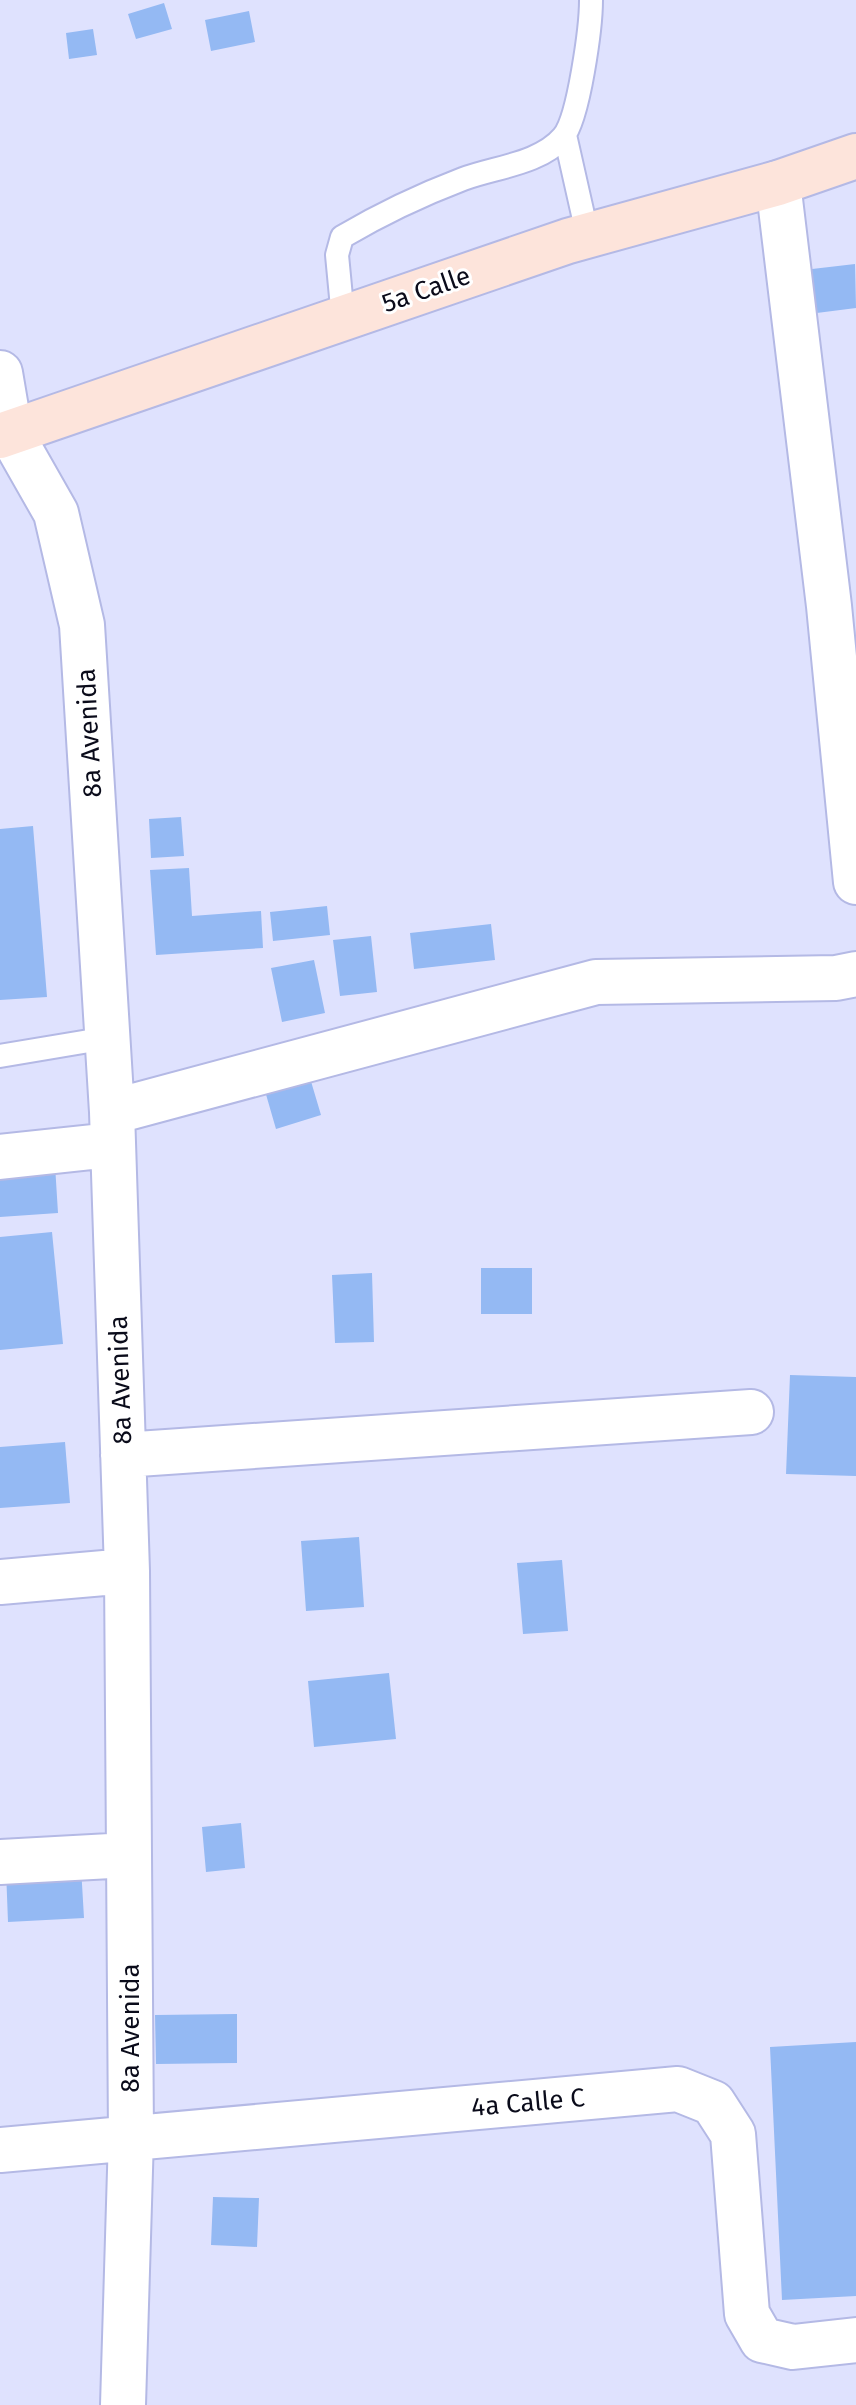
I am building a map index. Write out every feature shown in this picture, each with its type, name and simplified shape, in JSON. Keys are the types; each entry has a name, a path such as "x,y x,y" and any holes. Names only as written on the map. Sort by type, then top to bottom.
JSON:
{"main road":[{"name":"5a Calle","path":"5,434 588,237 778,183 856,156"}],"street":[{"path":"778,183 843,604 856,882"},
{"name":"8a Avenida","path":"0,373 5,434 56,513 82,625 107,1038 127,1571 131,2137 123,2405"},
{"path":"0,1157 111,1128 434,1023 596,982 836,978 856,974"},
{"path":"123,1455 751,1412"},
{"path":"0,1582 127,1571"},
{"path":"0,1862 129,1855"},
{"name":"4a Calle C","path":"0,2150 678,2089 713,2103 733,2134 747,2314 762,2340 793,2347 856,2340"}],"lane":[{"path":"588,237 565,135 583,73 591,0"},
{"path":"343,318 337,255 342,237 400,205 464,178 535,156 565,135"},
{"path":"0,1056 107,1038"}],"building":[{"path":"164,3 172,29 136,39 128,14"},
{"path":"249,11 255,42 211,51 205,20"},
{"path":"93,29 97,55 69,59 66,33"},
{"path":"855,264 856,308 801,315 795,271"},
{"path":"181,817 184,856 151,858 149,819"},
{"path":"33,826 47,997 0,1000 0,829"},
{"path":"189,868 192,916 261,911 263,948 156,955 150,870"},
{"path":"327,906 330,935 273,941 270,912"},
{"path":"491,924 495,960 414,969 410,933"},
{"path":"371,936 377,992 340,996 333,940"},
{"path":"314,960 325,1013 282,1022 271,968"},
{"path":"310,1078 321,1115 276,1129 265,1091"},
{"path":"55,1165 58,1213 0,1217 0,1169"},
{"path":"52,1232 63,1344 0,1350 0,1237"},
{"path":"481,1268 532,1268 532,1314 481,1314"},
{"path":"372,1273 374,1342 335,1343 332,1275"},
{"path":"790,1375 856,1377 856,1476 786,1474"},
{"path":"65,1442 70,1503 0,1508 0,1447"},
{"path":"359,1537 364,1607 306,1611 301,1541"},
{"path":"562,1560 568,1631 523,1634 517,1563"},
{"path":"389,1673 396,1739 314,1747 308,1681"},
{"path":"241,1823 245,1868 206,1872 202,1827"},
{"path":"81,1867 84,1918 8,1922 6,1870"},
{"path":"237,2014 237,2063 156,2064 155,2015"},
{"path":"856,2042 856,2296 782,2300 770,2047"},
{"path":"213,2197 259,2198 257,2247 211,2245"}]}
